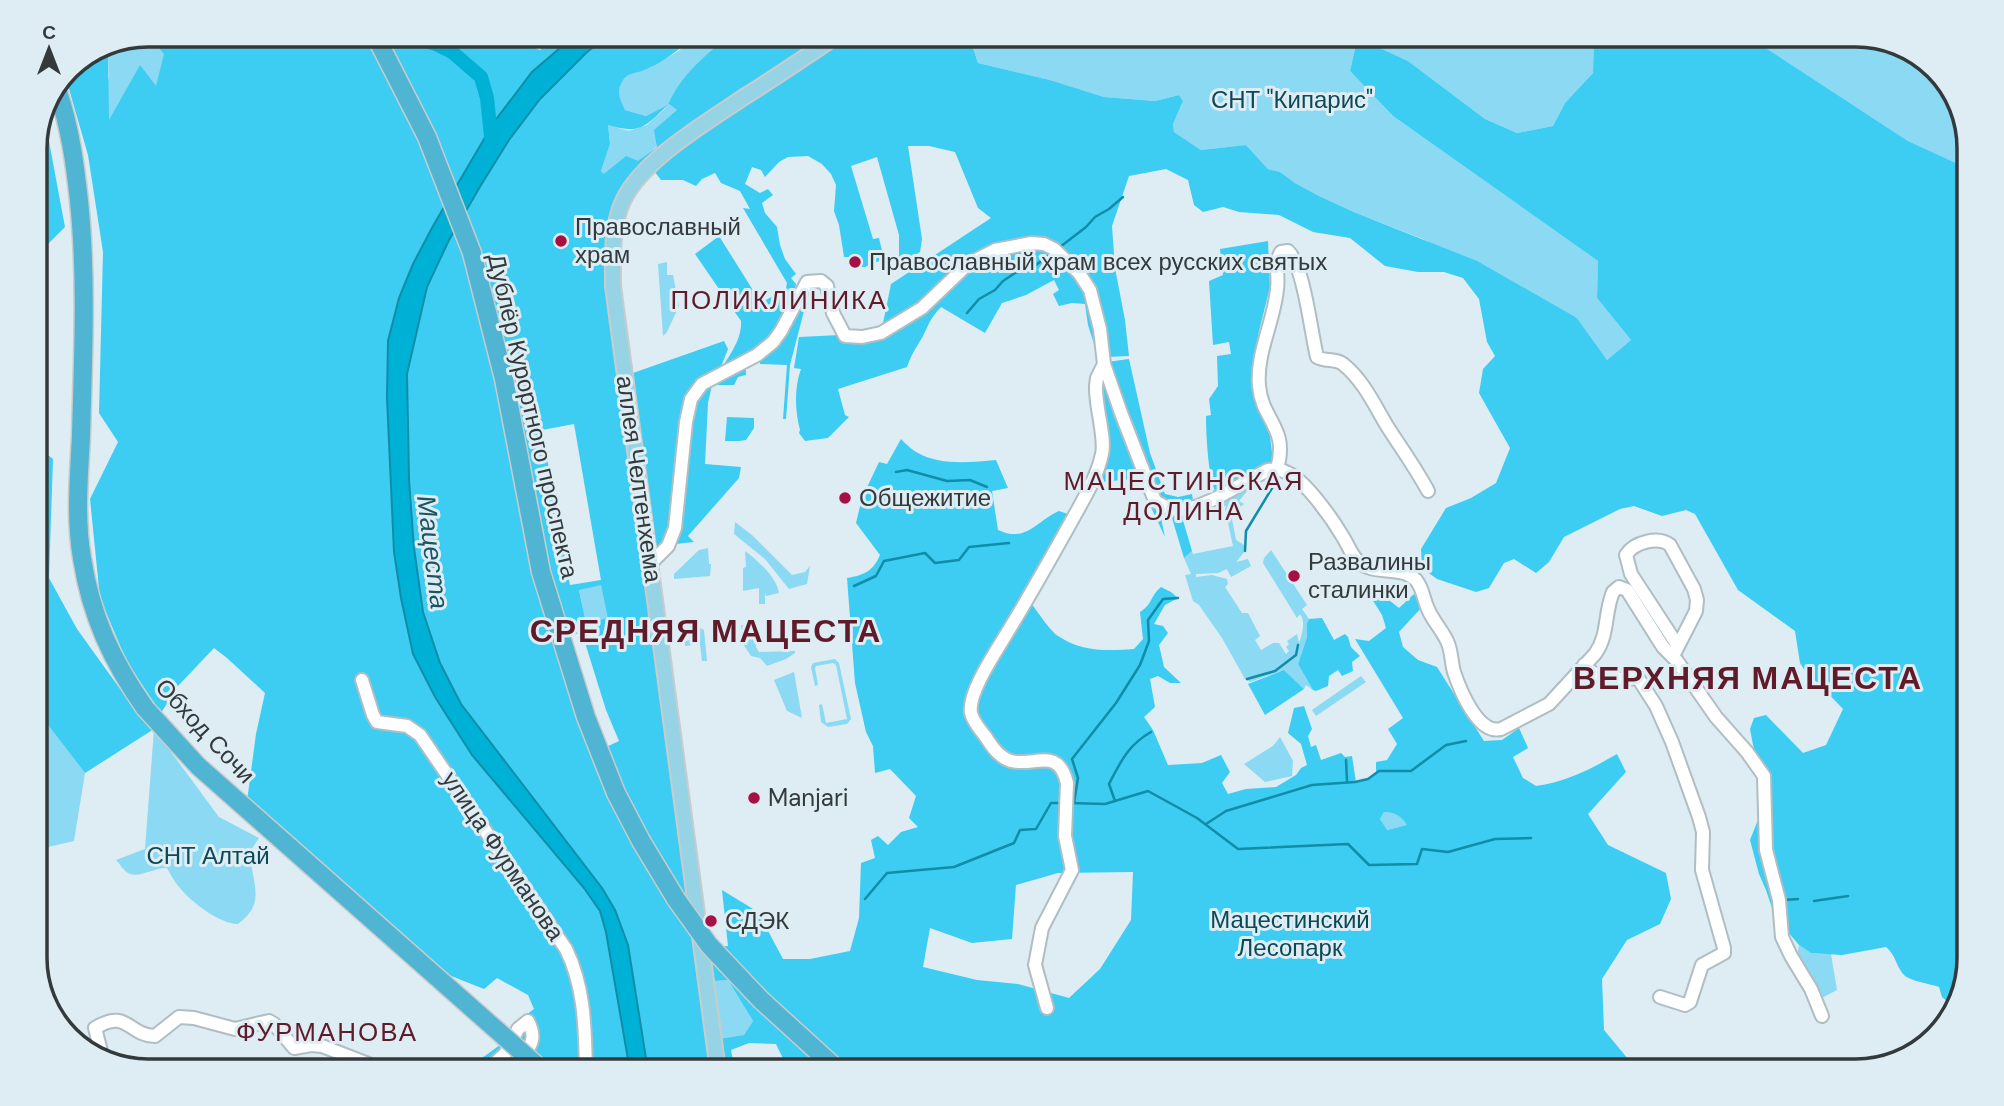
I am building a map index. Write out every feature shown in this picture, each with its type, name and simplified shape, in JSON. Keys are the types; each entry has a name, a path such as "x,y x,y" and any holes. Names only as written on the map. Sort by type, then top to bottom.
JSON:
{"highway":[{"name":"Дублёр Курортного проспекта","path":"381,47 427,137 472,253 504,379 541,572 586,718 616,793 641,841 709,945 761,1000 826,1059"},
{"name":"Обход Сочи","path":"61,99 75,159 84,278 79,536 82,559 104,638 123,676 145,708 198,766 529,1059"}],"main road":[{"name":"аллея Челтенхема","path":"716,1059 613,286 617,217 630,188 655,162 685,137 820,47"}],"street":[{"path":"651,563 668,546 675,528 686,422 691,399 702,384 757,355 773,342 782,331 807,282 821,281 827,286 833,313 845,336 862,337 881,333 922,308 968,264 986,254 1017,244 1044,244 1065,258 1090,290 1100,329 1104,364 1155,501 1166,508 1179,510 1194,507 1268,470 1277,469 1294,476 1323,507 1356,560 1374,570 1403,573 1414,578 1421,587 1431,618 1449,645 1454,672 1468,704 1483,725 1495,731 1549,704 1601,645 1606,632 1611,596 1616,588 1627,590 1662,648 1676,651"},
{"path":"1277,469 1279,436 1262,403 1259,374 1277,290 1277,260 1281,252 1288,251 1292,253 1300,280 1317,357 1343,364 1367,391 1428,491"},
{"path":"1047,1008 1035,965 1042,928 1072,870 1065,836 1065,777 1056,763 1045,759 1012,761 996,752 974,722 970,711 975,691 995,652 1042,574 1097,471 1103,452 1096,386 1104,364"},
{"path":"1676,651 1696,611 1696,594 1670,545 1654,539 1630,549 1626,555 1631,575 1676,651 1716,716 1765,776 1766,850 1779,900 1782,937 1811,989 1822,1016"},
{"path":"1584,665 1603,678 1638,678 1656,706 1672,742 1703,832 1702,870 1724,953 1702,965 1689,1002 1685,1005 1660,997"},
{"name":"улица Фурманова","path":"362,680 377,722 407,726 420,735 566,949 578,975 585,1059"},
{"path":"100,1046 95,1028 112,1020 123,1022 149,1036 158,1034 179,1017 194,1018 235,1029 269,1021 294,1048 322,1046 356,1059"},
{"path":"499,1059 505,1054 518,1028 528,1021 533,1040 522,1059"}],"green space":[{"path":"148,47 158,47 165,54 156,87 140,66 89,156 109,77 110,55"},
{"path":"158,47 532,47 540,50 543,47 561,47 532,72 494,122 433,226 399,298 388,341 387,398 394,552 413,654 434,697 472,755 584,888 600,911 628,1059 481,1059 500,1045 515,1023 534,1009 528,995 497,978 484,989 436,970 247,801 256,734 265,693 214,648 178,686 161,713 127,662 100,598 90,499 118,442 99,413 103,252 88,155 68,87 71,84 84,84 84,70 108,56 109,120 140,65 156,86 164,54"},
{"name":"Мацестинский Лесопарк","path":"593,47 682,47 651,67 623,80 619,94 625,110 646,116 668,105 694,66 715,47 973,47 978,63 1050,80 1104,97 1155,101 1179,95 1183,101 1173,124 1174,132 1201,150 1246,145 1268,169 1280,172 1319,196 1477,261 1577,318 1607,360 1631,340 1597,298 1598,261 1393,116 1350,71 1355,47 1377,47 1408,61 1485,119 1517,133 1553,126 1565,103 1593,73 1594,47 1764,47 1908,141 1957,163 1957,958 1955,977 1946,1001 1939,987 1905,976 1886,947 1842,955 1811,953 1799,945 1775,917 1750,840 1760,815 1761,787 1750,729 1754,718 1766,715 1803,753 1826,745 1843,709 1807,674 1800,663 1795,631 1738,590 1695,514 1686,510 1662,516 1634,506 1620,509 1564,537 1549,562 1536,573 1514,559 1504,563 1489,588 1476,592 1437,579 1422,568 1421,549 1446,508 1471,498 1496,483 1510,448 1479,393 1483,369 1495,356 1487,342 1479,299 1463,278 1444,272 1418,272 1385,266 1350,238 1313,232 1279,215 1239,212 1223,207 1203,212 1194,205 1188,180 1166,169 1129,176 1112,226 1115,268 1129,356 1107,357 1103,346 1095,347 1085,304 1059,306 1053,294 1059,290 1054,280 1026,295 1002,303 985,333 941,307 930,321 907,367 838,389 845,415 849,417 828,438 805,441 799,433 796,407 801,369 794,368 799,337 881,333 891,284 991,218 978,208 955,152 929,146 908,146 922,239 920,252 899,266 899,235 877,157 851,166 873,239 879,238 884,259 865,267 859,267 858,257 844,257 834,211 836,185 822,164 808,156 788,157 779,162 765,177 761,170 752,167 745,184 760,193 768,189 773,195 762,203 765,213 777,227 785,259 796,274 791,278 796,284 779,326 764,343 745,356 746,375 738,377 734,385 712,385 708,403 705,464 741,467 739,478 688,536 694,542 666,545 657,553 633,373 724,341 728,349 718,374 730,355 737,342 741,321 695,254 719,236 761,303 786,288 787,283 743,208 750,209 740,191 721,183 715,173 702,179 696,186 683,180 661,180 651,167 630,188 613,251 701,947 728,946 722,890 758,912 783,959 810,959 850,951 859,918 861,863 875,858 871,840 878,836 888,845 901,832 918,827 909,818 916,796 890,769 875,773 873,746 866,732 855,683 847,578 868,571 880,555 856,523 862,498 879,462 887,464 901,439 916,452 937,460 996,460 1008,488 992,491 998,530 1023,533 1059,511 1079,513 1029,601 1058,636 1076,645 1094,649 1134,649 1143,639 1140,612 1157,590 1161,587 1178,598 1165,605 1154,624 1163,626 1168,633 1159,645 1164,667 1181,683 1170,683 1158,676 1150,679 1155,707 1144,717 1153,730 1168,765 1202,763 1221,755 1230,772 1222,783 1228,794 1246,789 1276,787 1307,765 1301,744 1288,733 1294,708 1304,706 1312,729 1308,736 1311,747 1316,745 1321,760 1341,753 1345,757 1352,756 1356,782 1368,779 1376,772 1376,762 1387,760 1397,744 1388,729 1403,718 1355,639 1369,641 1386,628 1372,599 1380,593 1399,608 1414,594 1422,607 1399,632 1403,647 1418,660 1437,667 1484,741 1502,740 1519,728 1528,748 1513,757 1523,778 1536,786 1558,781 1588,770 1617,754 1626,772 1588,814 1608,845 1666,873 1671,899 1660,924 1627,940 1602,979 1604,1030 1628,1059 783,1059 776,1044 749,1043 731,1050 733,1059 646,1059 628,945 615,910 602,888 461,704 440,663 423,612 414,548 409,480 407,374 427,287 449,240 509,140 540,99","holes":["669,104 677,110 654,130 657,147 638,161 626,156 604,174 601,171 610,144 608,125 628,129 642,127","574,424 601,580 570,585 542,430","601,585 608,618 586,623 579,590","582,633 606,710 619,741 604,748 564,636","1384,812 1397,815 1407,825 1387,830 1380,819","1133,872 1131,920 1100,969 1069,998 1018,984 977,980 923,967 930,928 972,943 1012,939 1016,885 1058,873","728,980 753,1021 744,1035 718,1039 709,1001 714,981"]},
{"path":"683,47 715,47 694,66 674,93 669,104 677,110 657,146 638,162 604,174 601,171 610,144 608,125 629,131 647,125 668,106 646,116 625,110 619,95 624,79 639,69 674,54"},
{"name":"СНТ \"Кипарис\"","path":"1355,47 1350,71 1393,116 1598,261 1597,298 1631,340 1607,360 1577,318 1423,239 1319,196 1280,172 1268,169 1246,145 1201,150 1174,132 1173,124 1183,101 1179,95 1155,101 1104,97 1050,80 978,63 973,48"},
{"name":"СНТ \"Кипарис\"","path":"1376,47 1594,47 1593,73 1565,103 1553,126 1517,133 1485,119 1408,61"},
{"path":"1764,47 1869,48 1912,64 1932,82 1946,104 1955,129 1957,163 1908,141"},
{"path":"48,137 65,227 47,245"},
{"path":"1268,241 1270,287 1252,368 1255,400 1270,436 1274,469 1218,496 1210,470 1206,416 1211,415 1209,399 1218,386 1217,356 1231,354 1229,342 1213,345 1209,281 1223,275 1220,249"},
{"path":"667,262 667,275 673,275 679,306 663,336 658,264"},
{"path":"797,309 804,311 790,365 786,419 783,419 787,365 760,364 760,356"},
{"path":"1129,359 1150,453 1165,494 1178,497 1192,494 1192,515 1182,517 1192,551 1184,558 1169,508 1158,504 1165,537 1140,478 1095,483 1107,448 1097,409 1107,362"},
{"path":"727,417 754,418 754,428 746,440 725,441"},
{"path":"47,454 53,459 49,578 77,629 141,718 154,729 85,773 48,725"},
{"path":"1261,474 1239,501 1244,504 1231,514 1236,540 1244,545 1245,551 1236,562 1248,559 1251,566 1231,577 1227,569 1218,573 1196,574 1196,577 1212,575 1227,579 1228,584 1225,587 1242,613 1248,613 1260,636 1255,640 1261,650 1273,643 1279,643 1286,654 1289,651 1286,647 1289,644 1287,641 1297,634 1299,643 1303,621 1300,614 1297,618 1263,563 1271,550 1307,605 1302,609 1309,619 1307,637 1298,664 1313,690 1306,685 1304,689 1284,670 1250,682 1245,679 1222,638 1199,605 1193,601 1185,575 1191,574 1184,558 1192,551 1193,554 1233,546 1226,506 1194,507"},
{"path":"735,522 792,575 805,572 810,566 807,584 789,589 765,559 734,534"},
{"path":"708,548 710,576 674,579 674,574 699,550"},
{"path":"745,551 766,569 777,587 779,593 766,596 765,592 765,604 759,604 759,588 743,591"},
{"path":"601,584 609,618 586,623 579,589"},
{"path":"1322,618 1334,640 1345,634 1351,647 1360,656 1352,662 1353,671 1342,676 1338,670 1329,676 1328,686 1316,691 1298,664 1307,637 1309,619"},
{"path":"741,625 756,626 756,647 759,652 795,653 767,666 760,658 751,656 743,644"},
{"path":"689,630 704,630 707,661 702,661 700,644 685,646 685,641 690,640"},
{"path":"835,659 839,663 851,719 847,724 828,727 821,722 819,705 822,704 826,723 847,719 836,665 833,663 816,666 818,685 815,686 811,667 813,663"},
{"path":"1284,670 1304,689 1265,715 1248,684"},
{"path":"794,672 802,718 787,711 774,680"},
{"path":"1361,676 1366,682 1316,716 1312,710"},
{"path":"47,725 85,773 74,841 47,847"},
{"name":"СНТ Алтай","path":"154,729 219,817 259,838 250,857 255,900 250,912 238,924 223,920 198,906 178,886 167,868 132,874 126,872 116,860 145,849"},
{"path":"1280,737 1293,761 1292,776 1265,782 1244,764 1273,746"},
{"path":"1384,812 1398,815 1408,825 1386,830 1380,819"},
{"path":"1799,945 1811,953 1831,954 1837,990 1816,1001 1798,951"},
{"path":"728,980 753,1021 744,1035 718,1039 708,1001 714,981"}],"shaded area":[{"path":"561,47 593,47 540,99 509,140 449,240 427,287 407,374 409,480 414,548 423,612 440,663 461,704 602,888 615,910 628,945 646,1059 628,1059 600,911 584,888 472,755 435,697 413,654 394,552 387,398 388,341 399,298 433,226 494,122 532,72"}],"waterway":[{"path":"442,47 452,52 481,77 487,98 492,146"},
{"path":"1060,247 1123,197"},
{"path":"967,313 979,299 995,290 1003,281 1015,273 1033,267 1051,254"},
{"path":"896,472 907,470 947,481 970,480 987,487"},
{"path":"1245,551 1246,531 1280,475"},
{"path":"854,586 876,576 884,561 925,553 935,563 959,560 969,547 1009,543"},
{"path":"1074,803 1078,778 1072,759 1116,703 1140,665 1149,641 1148,620 1163,599 1178,598"},
{"path":"1247,679 1275,671 1296,655 1298,645"},
{"path":"1115,801 1109,784 1113,776 1131,748 1151,732"},
{"path":"1206,824 1226,811 1312,785 1355,782 1368,779 1379,771 1411,771 1446,745 1466,741"},
{"path":"1346,760 1347,781"},
{"path":"1070,803 1105,804 1148,791 1197,818 1238,849 1348,844 1369,865 1417,864 1422,849 1448,852 1495,839 1531,838"},
{"path":"865,899 887,873 954,867 1014,843 1020,830 1036,829 1051,803 1064,803"},
{"path":"1814,901 1848,896"},
{"path":"1783,900 1798,899"}],"place":[{"name":"Православный храм","path":"561,241"},
{"name":"Православный храм всех русских святых","path":"855,262"},
{"name":"Общежитие","path":"845,498"},
{"name":"Развалины сталинки","path":"1294,576"},
{"name":"Manjari","path":"754,798"},
{"name":"СДЭК","path":"711,921"}],"district":[{"name":"ПОЛИКЛИНИКА","path":"779,300"},
{"name":"МАЦЕСТИНСКАЯ ДОЛИНА","path":"1184,496"},
{"name":"СРЕДНЯЯ МАЦЕСТА","path":"706,631"},
{"name":"ВЕРХНЯЯ МАЦЕСТА","path":"1748,678"},
{"name":"ФУРМАНОВА","path":"327,1032"}],"water label":[{"name":"Мацеста","path":"433,552"}]}
